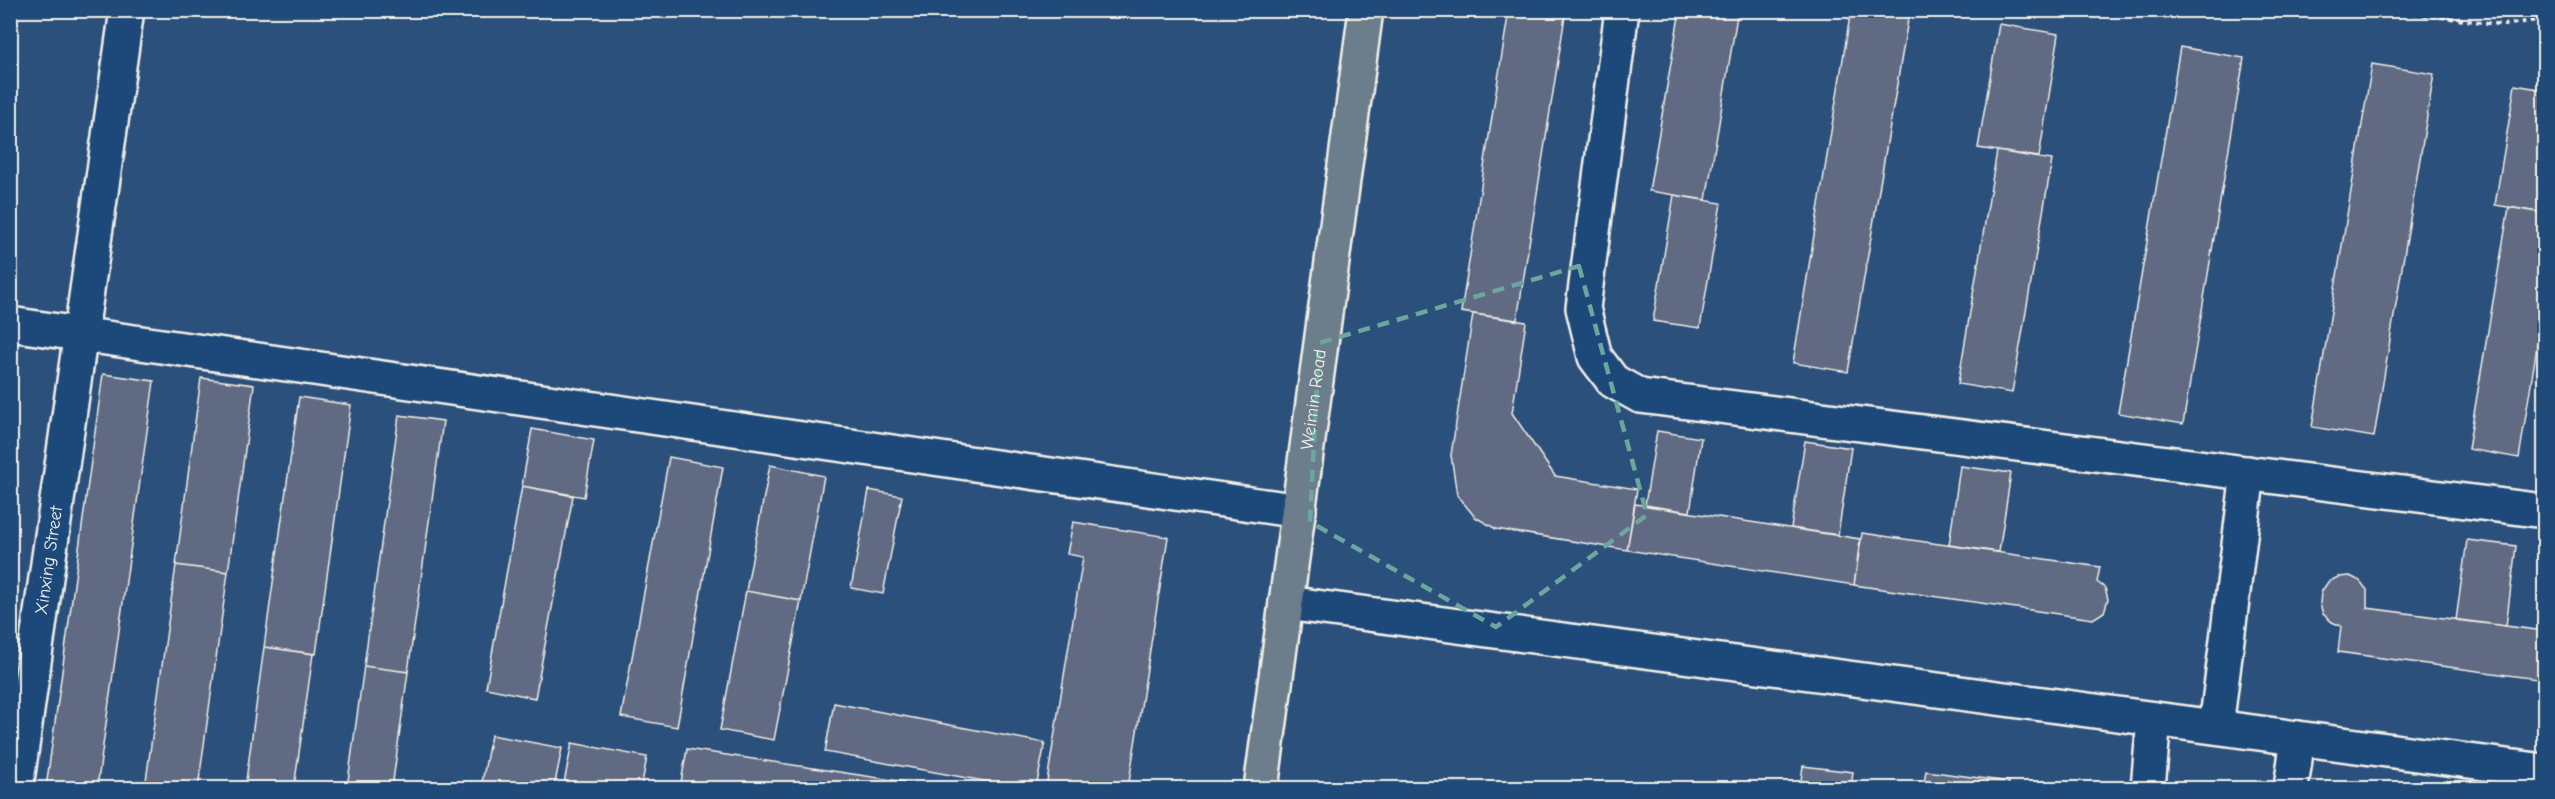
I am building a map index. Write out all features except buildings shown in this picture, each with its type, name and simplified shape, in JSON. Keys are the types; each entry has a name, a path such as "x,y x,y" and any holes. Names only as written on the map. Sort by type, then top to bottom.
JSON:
{"main road":[{"name":"Weimin Road","path":"1261,789 1366,10"}],"street":[{"name":"Xinxing Street","path":"16,789 127,10"},
{"path":"1622,10 1583,308 1595,357 1613,381 1640,396 2544,511"},
{"path":"10,324 1299,511"},
{"path":"2216,727 2248,473"},
{"path":"1286,603 2544,771"},
{"path":"2148,789 2154,719"},
{"path":"2291,789 2298,738"}],"path":[{"path":"2387,10 2504,25 2544,19"}],"highlighted area":[{"path":"1579,266 1647,515 1496,627 1310,522 1319,343"}]}
